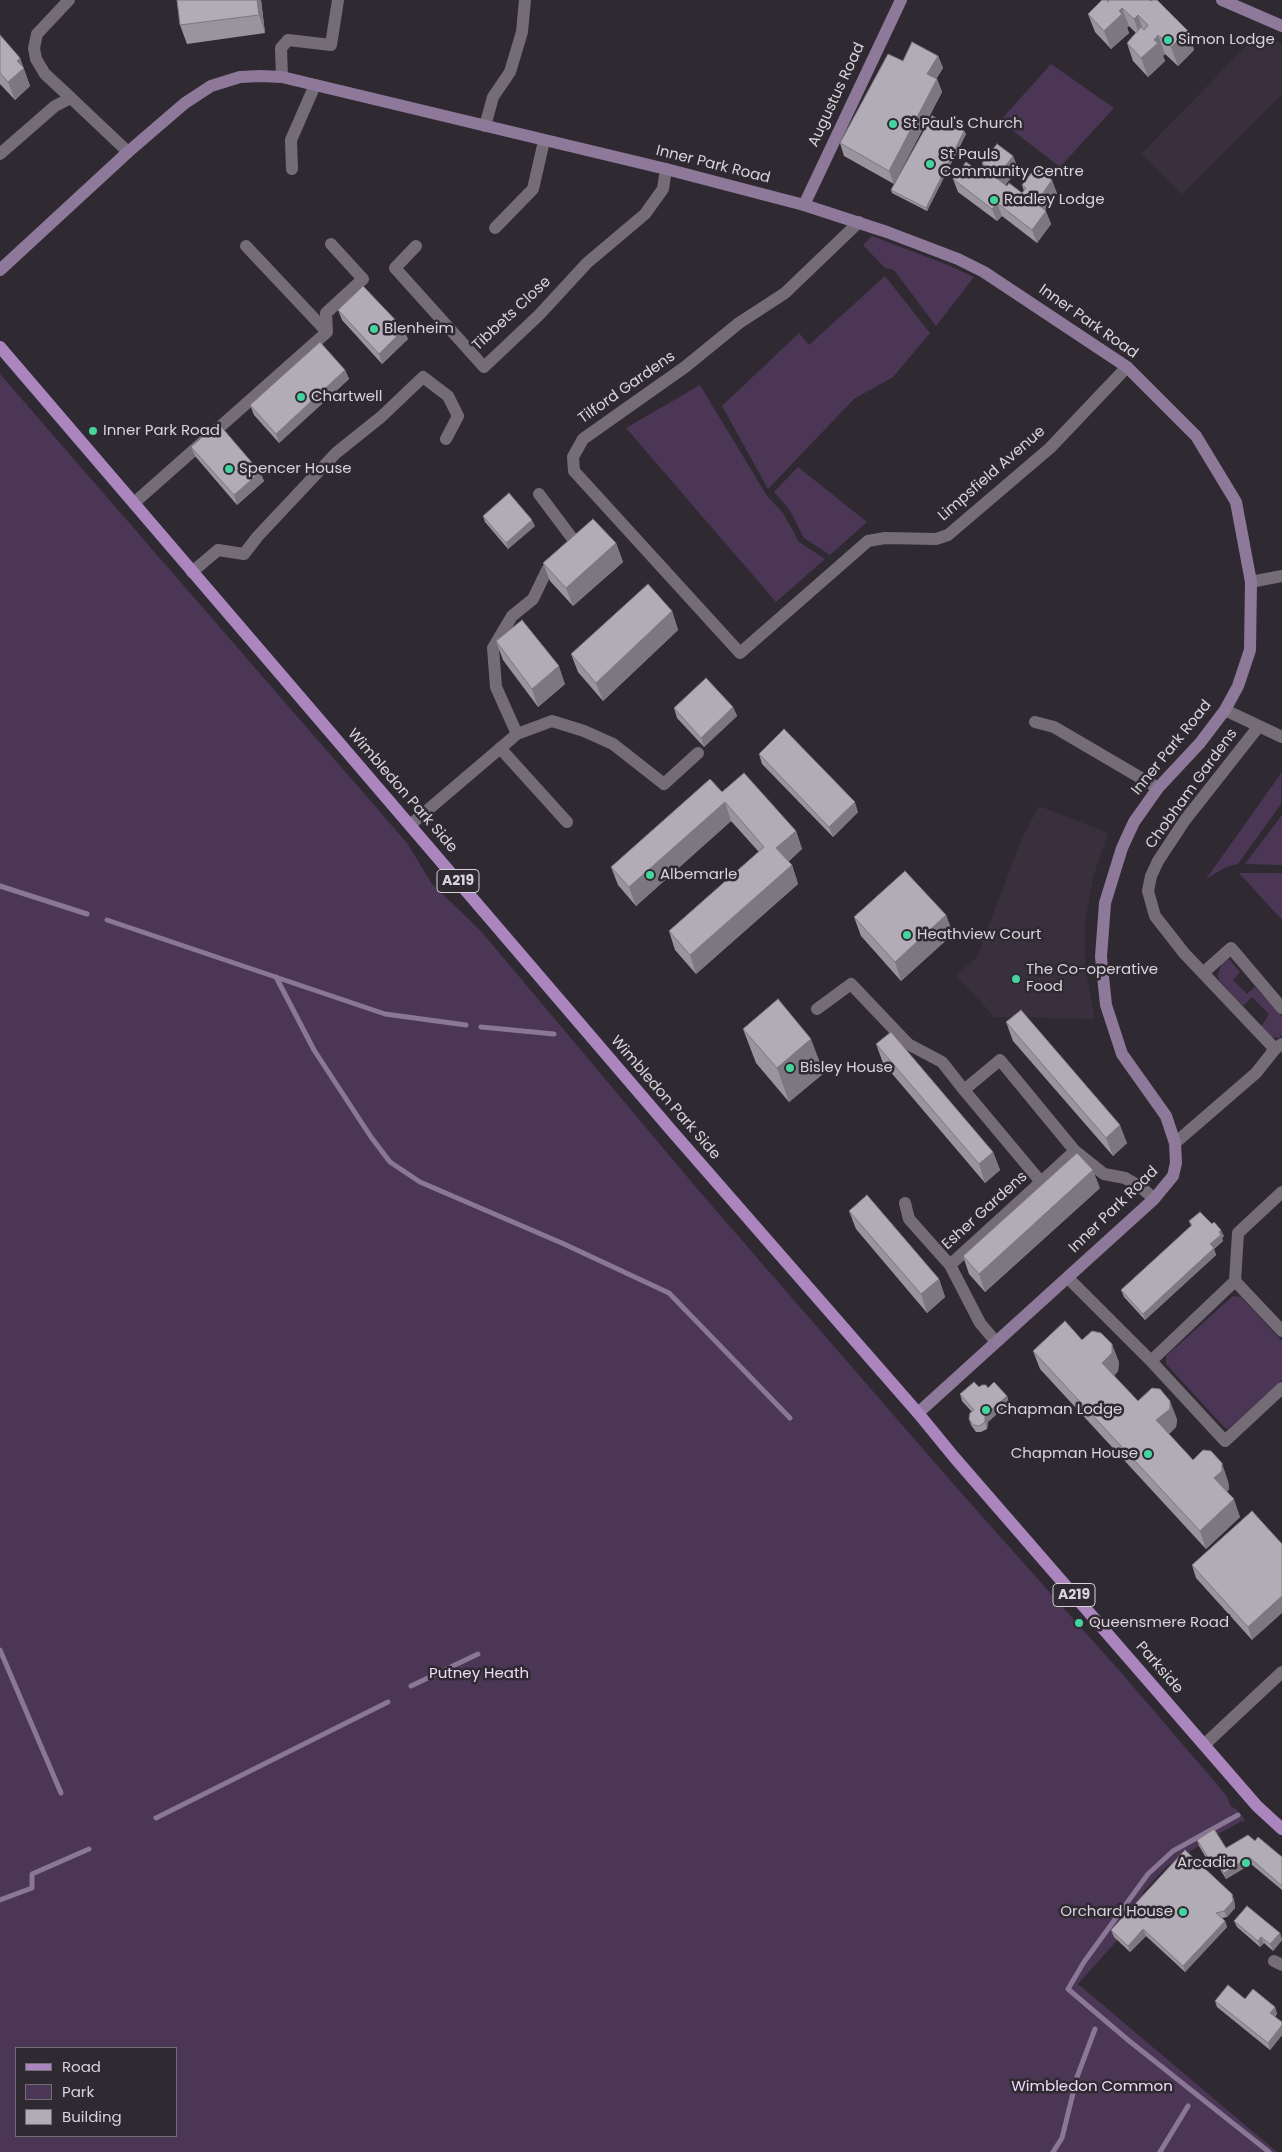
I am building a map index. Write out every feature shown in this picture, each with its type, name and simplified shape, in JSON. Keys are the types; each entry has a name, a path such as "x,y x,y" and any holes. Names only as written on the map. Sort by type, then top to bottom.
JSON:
{"main road":[{"name":"Wimbledon Park Side","path":"0,347 670,1130 918,1412"},
{"name":"Parkside","path":"918,1412 949,1451 1257,1806 1282,1828"}],"street":[{"path":"69,0 37,34 34,48 36,59 45,74 128,152"},
{"path":"282,77 281,48 288,40 331,45 338,0"},
{"path":"485,126 493,97 510,72 522,32 525,0"},
{"name":"Augustus Road","path":"804,204 901,0"},
{"path":"1224,0 1282,26"},
{"name":"Inner Park Road","path":"0,270 128,152 185,103 211,86 240,77 282,77 804,204 859,222 958,259 984,272 1127,367 1196,436 1236,502 1251,582 1250,650 1238,686 1225,710 1200,743 1158,788 1134,822 1122,848 1105,903 1101,957 1106,1005 1122,1054 1166,1116 1175,1143 1176,1164 1173,1176 1154,1199 918,1412"},
{"path":"292,169 291,140 315,85"},
{"path":"0,154 55,106 71,98"},
{"path":"495,228 532,189 544,141"},
{"name":"Tibbets Close","path":"416,246 395,268 484,367 539,315 587,262 645,214 663,189 666,169"},
{"name":"Tilford Gardens","path":"740,653 574,471 573,457 583,439 685,367 739,323 785,293 859,222"},
{"path":"327,332 326,312 363,279 331,244"},
{"path":"246,246 327,332"},
{"path":"134,503 327,332"},
{"name":"Limpsfield Avenue","path":"740,653 868,542 885,538 936,539 948,535 1050,448 1127,367"},
{"path":"192,572 218,550 244,554 258,536 336,453 381,417 423,377 448,396 458,416 446,439"},
{"path":"517,734 496,687 493,648 512,616 533,599 547,570 575,542 539,494"},
{"path":"1251,582 1282,576"},
{"path":"1225,710 1282,737"},
{"path":"410,825 517,734 552,721 584,731 613,744 664,784 698,753"},
{"path":"1036,722 1054,727 1158,788"},
{"name":"Chobham Gardens","path":"1175,1143 1256,1074 1278,1047 1184,952 1155,916 1148,891 1151,876 1185,820 1259,726"},
{"path":"500,748 567,822"},
{"path":"1203,972 1231,948 1282,1008"},
{"name":"Esher Gardens","path":"817,1009 851,984 908,1044 942,1062 1041,1182"},
{"path":"964,1090 1000,1060 1075,1151 1104,1174 1125,1178 1141,1187 1154,1199"},
{"name":"Esher Gardens","path":"950,1264 1075,1151"},
{"path":"1151,1361 1235,1281 1238,1233 1282,1192"},
{"name":"Esher Gardens","path":"905,1203 909,1219 950,1264 980,1323 996,1342"},
{"path":"1068,1278 1151,1361 1225,1441 1282,1388"},
{"path":"1235,1281 1282,1330"},
{"path":"1204,1745 1282,1672"}],"shaded area":[{"path":"1259,33 1282,44 1282,94 1182,194 1141,154"},
{"path":"1039,806 1108,833 1093,877 1085,922 1085,967 1095,1019 995,1017 956,976 977,957 1021,840"}],"green space":[{"path":"1051,64 1114,108 1060,167 1000,121"},
{"path":"872,236 974,277 936,326 894,270 885,268 863,245"},
{"path":"885,276 930,333 893,377 854,399 768,489 722,406 799,333 809,345"},
{"name":"Putney Heath","path":"0,374 407,843 432,884 480,930 700,1192 963,1495 1125,1677 1226,1795 1231,1806 1243,1817 1245,1823 1242,1821 1218,1834 1167,1866 1144,1891 1121,1936 1078,1984 1277,2152 0,2152"},
{"path":"700,385 767,496 783,513 799,542 825,559 776,602 626,428"},
{"path":"798,467 867,522 830,555 804,538 789,509 774,492"},
{"path":"1282,772 1281,804 1238,864 1226,867 1206,879"},
{"path":"1282,815 1282,865 1245,864"},
{"path":"1239,873 1282,873 1282,920"},
{"path":"1229,959 1240,972 1233,980 1247,994 1255,987 1282,1016 1282,1035 1279,1038 1270,1037 1261,1027 1269,1014 1252,997 1243,1006 1219,980 1218,974 1222,963"},
{"path":"1233,1296 1241,1297 1282,1341 1282,1380 1228,1429 1166,1364 1166,1356"}],"building":[{"path":"177,0 257,0 259,15 180,25"},
{"path":"1102,0 1107,0 1108,2 1110,0 1157,0 1188,31 1171,47 1158,35 1154,40 1158,43 1141,58 1127,43 1141,27 1144,30 1148,25 1138,15 1134,19 1122,8 1119,11 1122,14 1104,31 1088,14"},
{"path":"0,35 20,58 17,61 24,68 8,82 0,73"},
{"name":"St Paul's Church","path":"912,42 938,56 927,74 937,79 889,171 840,143 888,54 903,61"},
{"name":"St Pauls Community Centre","path":"932,116 964,131 926,208 891,190"},
{"path":"997,144 1013,156 996,178 1007,186 1009,183 1022,193 1026,188 1022,185 1036,167 1052,180 1036,203 1046,211 1032,230 997,203 992,209 953,179 966,162 981,173 986,166 982,163"},
{"name":"Blenheim","path":"363,286 404,329 379,354 338,310"},
{"name":"Chartwell","path":"320,342 345,370 276,434 250,405"},
{"name":"Spencer House","path":"218,423 260,472 234,495 191,447"},
{"path":"509,493 532,520 506,543 483,516"},
{"path":"593,519 616,543 566,588 543,563"},
{"path":"648,584 672,611 596,683 571,654"},
{"path":"522,620 559,666 532,689 496,641"},
{"path":"706,678 733,707 701,738 674,708"},
{"path":"784,729 855,802 829,827 759,754"},
{"path":"744,773 796,831 776,848 792,865 690,955 669,931 764,847 725,802 629,887 611,867 710,779 722,792"},
{"name":"Heathview Court","path":"905,871 946,915 895,962 854,917"},
{"path":"778,999 811,1039 777,1068 743,1029"},
{"path":"1021,1010 1120,1125 1106,1138 1006,1022"},
{"path":"891,1032 993,1152 979,1164 876,1044"},
{"path":"1077,1153 1093,1170 979,1274 963,1256"},
{"path":"867,1195 939,1279 921,1294 849,1211"},
{"path":"1200,1212 1212,1224 1214,1222 1221,1230 1219,1232 1221,1235 1210,1244 1214,1248 1143,1314 1121,1290 1192,1225 1189,1221"},
{"name":"Chapman House","path":"1065,1321 1082,1340 1092,1331 1101,1333 1112,1344 1112,1353 1102,1363 1138,1401 1152,1388 1160,1389 1170,1401 1170,1409 1156,1420 1193,1460 1203,1450 1211,1451 1222,1463 1222,1471 1214,1478 1234,1499 1200,1531 1033,1351"},
{"name":"Chapman Lodge","path":"974,1382 979,1387 986,1385 988,1388 994,1382 1007,1396 985,1415 985,1422 979,1426 973,1425 969,1419 970,1413 974,1410 960,1394"},
{"path":"1252,1511 1282,1544 1282,1596 1248,1627 1192,1565"},
{"name":"Arcadia","path":"1214,1829 1226,1848 1248,1835 1255,1841 1258,1837 1282,1857 1282,1886 1249,1857 1224,1873 1215,1858 1210,1861 1197,1840"},
{"name":"Orchard House","path":"1185,1850 1232,1894 1233,1901 1224,1911 1216,1913 1225,1921 1183,1966 1143,1929 1128,1946 1111,1930"},
{"path":"1247,1906 1280,1933 1270,1944 1261,1937 1258,1941 1234,1921"},
{"path":"1228,1985 1245,1999 1253,1989 1275,2007 1270,2013 1282,2022 1282,2025 1268,2043 1215,2001"}],"waterway":[{"path":"0,886 87,914"},
{"path":"107,920 385,1014 466,1025"},
{"path":"276,977 314,1050 371,1137 390,1162 420,1182 564,1244 669,1293 790,1418"},
{"path":"481,1027 554,1034"},
{"path":"0,1650 61,1793"},
{"path":"411,1686 478,1654"},
{"path":"156,1818 388,1702"},
{"path":"1238,1815 1173,1851 1148,1874 1084,1962 1068,1989 1128,2040 1269,2152"},
{"path":"0,1900 32,1888 32,1874 89,1849"},
{"path":"1053,2152 1062,2138 1077,2077 1095,2029"},
{"path":"1160,2152 1188,2106"}],"place":[{"name":"Simon Lodge","path":"1168,40"},
{"name":"St Paul's Church","path":"893,124"},
{"name":"St Pauls Community Centre","path":"930,164"},
{"name":"Radley Lodge","path":"994,200"},
{"name":"Blenheim","path":"374,329"},
{"name":"Chartwell","path":"301,397"},
{"name":"Inner Park Road","path":"93,431"},
{"name":"Spencer House","path":"229,469"},
{"name":"Albemarle","path":"650,875"},
{"name":"Heathview Court","path":"907,935"},
{"name":"The Co-operative Food","path":"1016,979"},
{"name":"Bisley House","path":"790,1068"},
{"name":"Chapman Lodge","path":"986,1410"},
{"name":"Chapman House","path":"1148,1454"},
{"name":"Queensmere Road","path":"1079,1623"},
{"name":"Arcadia","path":"1246,1863"},
{"name":"Orchard House","path":"1183,1912"}],"park label":[{"name":"Wimbledon Common","path":"1092,2087"}]}
